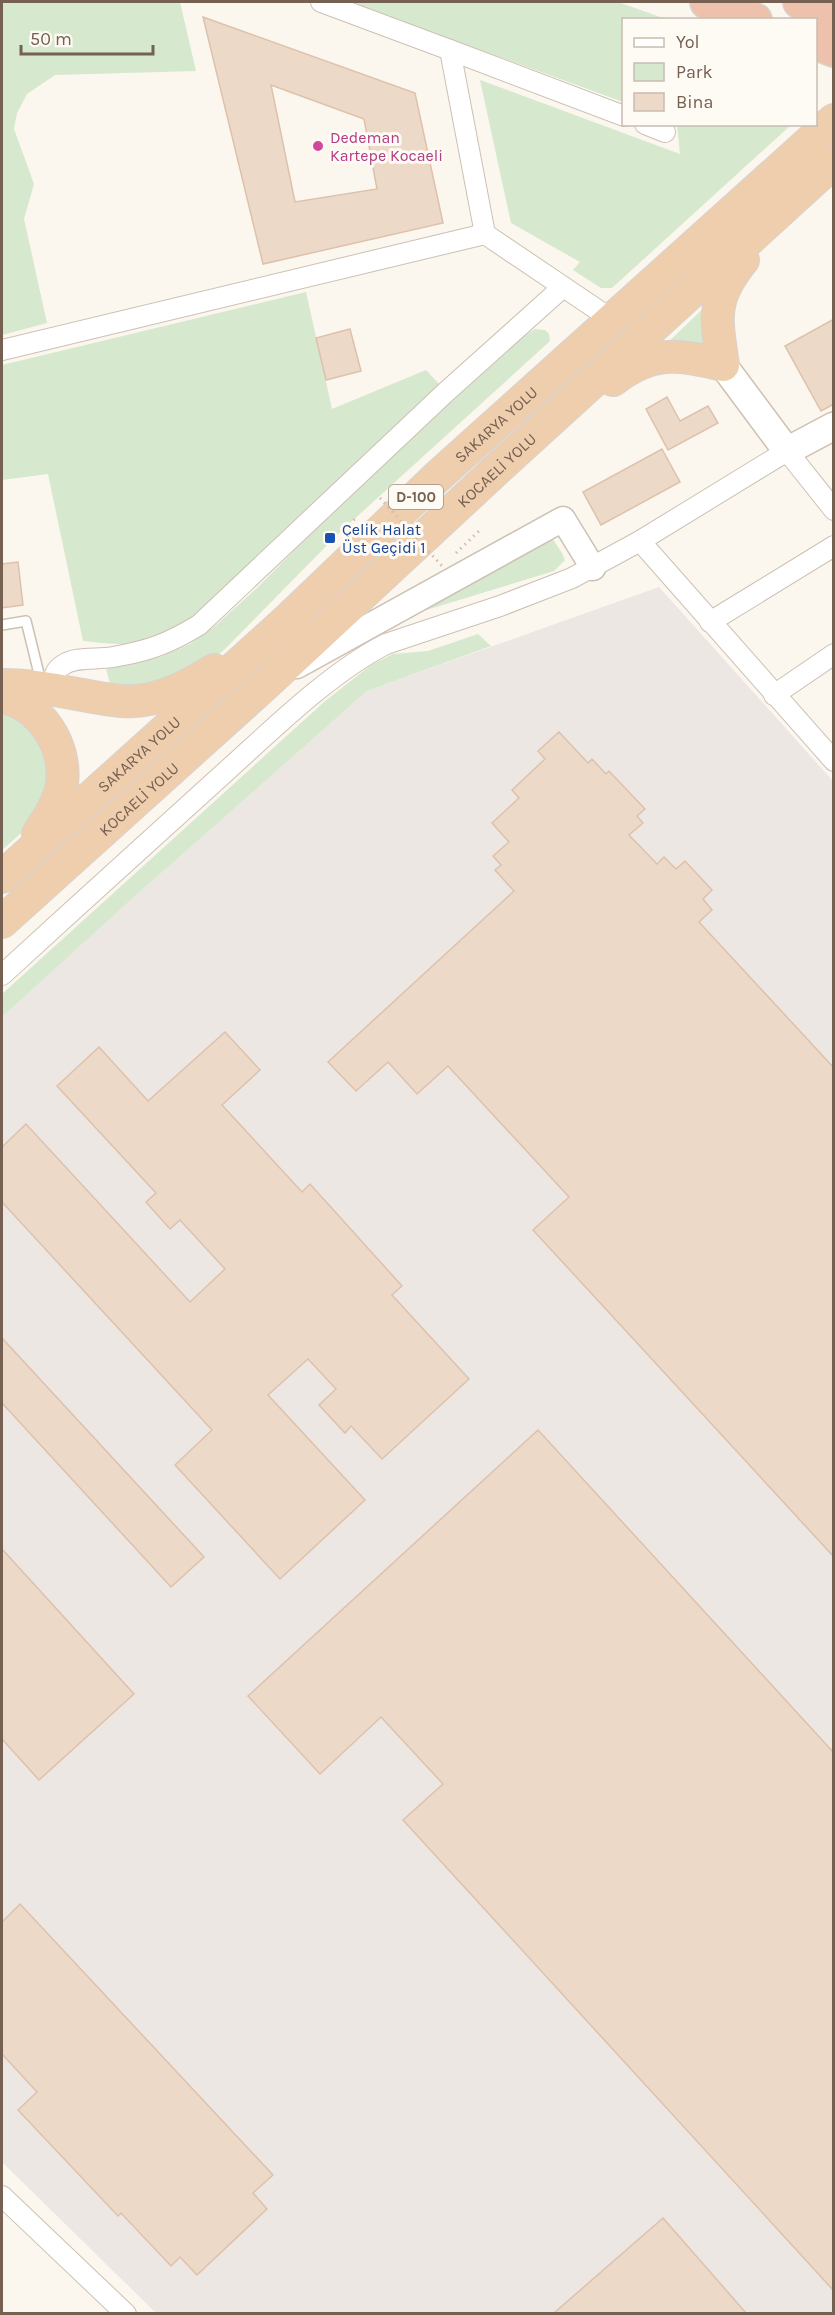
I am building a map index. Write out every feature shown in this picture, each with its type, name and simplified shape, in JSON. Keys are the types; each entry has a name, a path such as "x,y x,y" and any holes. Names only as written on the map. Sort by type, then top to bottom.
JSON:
{"highway":[{"path":"707,2 750,18"},
{"path":"800,2 834,15"},
{"name":"SAKARYA YOLU","path":"12,868 282,625 437,477 834,120"},
{"path":"496,470 626,370 641,362 675,355 723,365 718,310 720,294 728,279 831,164"},
{"name":"KOCAELİ YOLU","path":"2,922 269,681 831,164"},
{"path":"2,685 47,688 100,699 148,700 168,694 210,672 282,625"},
{"path":"2,697 20,702 44,721 54,738 63,768 62,786 57,802 12,868"}],"main road":[{"path":"723,365 787,451 834,426"}],"street":[{"path":"321,2 622,115"},
{"path":"450,50 485,234 611,319"},
{"path":"650,126 665,132"},
{"path":"2,350 485,234"},
{"path":"47,688 60,666 69,661 148,650 173,642 199,625 446,392 564,287"},
{"path":"2,975 251,749 360,659 386,644 500,606 593,568 787,451 834,510"},
{"path":"269,681 563,519 593,568"},
{"path":"640,541 774,696 834,761"},
{"path":"710,622 834,546"},
{"path":"774,696 834,654"},
{"path":"2,2196 126,2313"}],"lane":[{"path":"2,625 26,621 47,688"}],"path":[{"path":"380,498 442,566 479,531"}],"shaded area":[{"path":"659,587 833,781 833,2313 156,2313 2,2162 2,1017 367,691"}],"green space":[{"path":"2,2 180,2 196,71 55,75 27,94 17,113 14,129 34,184 24,219 47,323 2,335"},
{"path":"349,2 618,2 663,18 622,18 622,102"},
{"path":"480,80 680,154 677,126 790,126 612,288 601,288 573,270 580,262 511,223"},
{"path":"306,292 332,409 426,370 440,385 282,537 181,628 164,637 144,642 113,644 83,641 48,474 2,480 2,365"},
{"path":"709,303 715,355 662,348"},
{"path":"535,329 545,330 549,334 550,341 340,532 224,650 197,672 168,684 112,691 106,669 160,657 190,644 215,626 258,587 408,436 520,339"},
{"path":"552,538 565,560 554,571 420,612"},
{"path":"478,634 491,646 367,691 2,1017 2,994 324,702 371,665 393,654 428,651"},
{"path":"2,711 34,726 56,779 28,827 2,850"}],"building":[{"path":"203,17 415,93 443,223 263,264","holes":["271,85 364,119 377,189 295,202"]},
{"path":"834,319 834,404 821,411 785,346"},
{"path":"350,329 361,371 326,380 316,338"},
{"path":"667,397 680,421 708,406 718,423 668,450 646,409"},
{"path":"662,449 680,482 601,525 583,492"},
{"path":"18,562 23,605 2,608 2,564"},
{"path":"559,732 588,763 592,759 606,774 609,771 645,809 637,816 643,823 629,835 657,864 664,857 676,869 685,861 712,890 703,899 712,910 699,922 834,1068 834,1557 533,1230 569,1197 448,1066 417,1094 388,1062 356,1091 328,1062 514,891 495,870 501,865 493,856 509,842 492,823 519,798 512,790 545,759 538,751"},
{"path":"225,1032 260,1070 222,1105 302,1192 310,1184 329,1205 402,1286 392,1295 469,1379 382,1459 351,1426 345,1433 319,1405 336,1389 308,1359 268,1395 365,1500 280,1579 175,1465 212,1430 2,1202 2,1147 26,1124 190,1302 225,1269 180,1220 170,1229 146,1202 156,1193 57,1086 99,1047 148,1101"},
{"path":"2,1338 204,1557 171,1587 2,1403"},
{"path":"538,1430 834,1753 834,2291 403,1820 443,1784 381,1717 320,1774 248,1696"},
{"path":"2,1549 134,1694 39,1780 2,1739"},
{"path":"20,1904 273,2175 253,2193 267,2209 197,2275 180,2257 171,2266 121,2213 118,2216 18,2110 37,2092 2,2054 2,1922"},
{"path":"663,2218 746,2313 554,2313"}],"place":[{"name":"Dedeman Kartepe Kocaeli","path":"318,146"},
{"name":"Çelik Halat Üst Geçidi 1","path":"330,538"}]}
